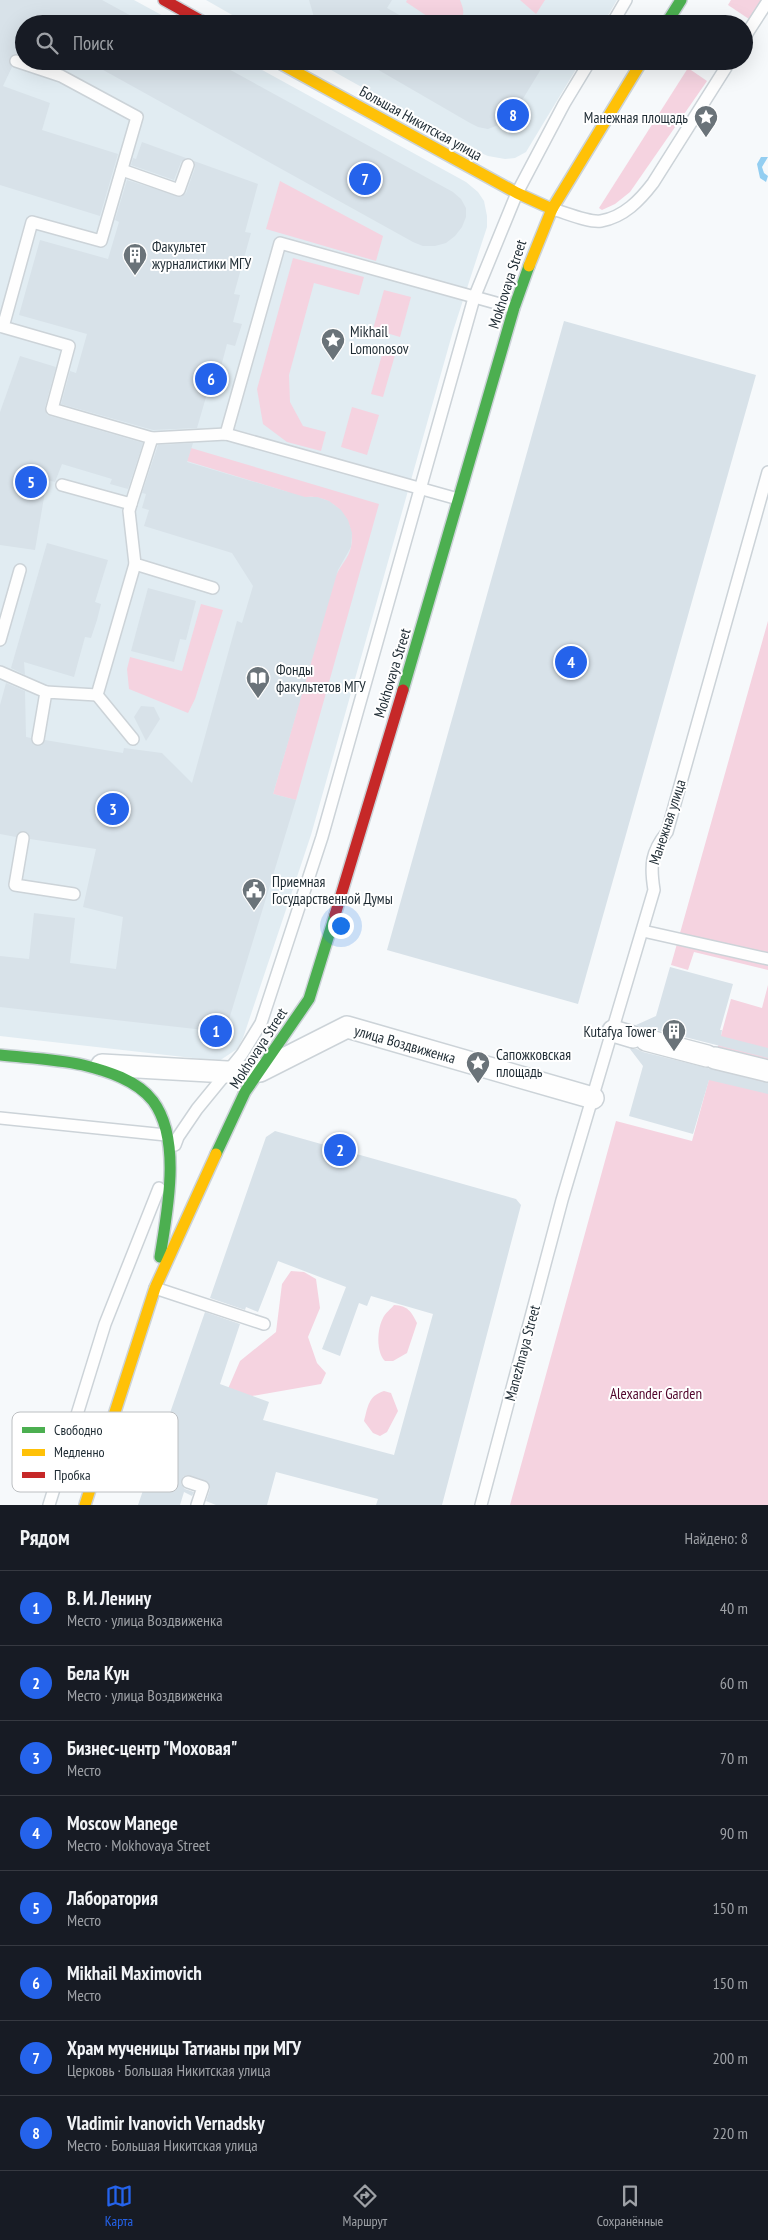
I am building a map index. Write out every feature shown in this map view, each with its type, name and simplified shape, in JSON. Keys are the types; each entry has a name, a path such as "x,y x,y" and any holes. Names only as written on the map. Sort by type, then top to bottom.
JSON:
{"main road":[{"path":"164,0 192,15"},
{"path":"672,15 681,0"},
{"name":"Большая Никитская улица","path":"292,70 517,193 552,209"},
{"name":"Mokhovaya Street","path":"115,1412 155,1288 245,1092 309,999 419,638 514,308 535,247 552,209 636,70"},
{"name":"Mokhovaya Street","path":"0,1055 73,1064 113,1074 136,1086 154,1101 164,1123 170,1160 167,1203 155,1288"},
{"name":"Mokhovaya Street","path":"85,1505 89,1492"}],"street":[{"name":"улица Воздвиженка","path":"73,1064 227,1072 260,1071 347,1027 593,1098"},
{"path":"631,1036 768,1071"}],"lane":[{"path":"617,15 626,0"},
{"path":"753,24 768,1"},
{"path":"42,70 60,76 137,117 101,242 32,222 3,327 69,346 52,408 152,438 226,434 458,499"},
{"path":"78,1412 105,1324 178,1137 197,1109 242,1054 261,1023 322,837 474,298 517,193 564,104 585,70"},
{"path":"552,209 600,221 623,213 640,200 653,183 724,70"},
{"path":"122,170 179,190 188,164"},
{"path":"226,434 280,243 514,308"},
{"path":"97,695 135,564 129,511 152,438"},
{"name":"Манежная улица","path":"481,1505 562,1200 593,1098 631,1036 643,931 654,890 650,868 656,846 667,832 768,472"},
{"path":"62,485 131,504"},
{"path":"135,564 213,588"},
{"path":"0,640 20,570"},
{"path":"0,672 46,692 97,695 133,739"},
{"path":"38,739 46,692"},
{"path":"23,838 15,885 74,894"},
{"path":"643,931 768,959"},
{"path":"0,1118 166,1135"},
{"path":"155,1288 264,1324"},
{"path":"188,1482 203,1487 197,1505"},
{"path":"49,1505 53,1492"}],"shaded area":[{"path":"0,0 134,0 162,15 15,15 15,70 262,70 466,182 478,192 484,201 487,227 453,331 311,835 243,1038 237,1049 219,1061 0,1036"},
{"path":"206,0 617,0 608,15 232,15"},
{"path":"331,70 576,70 526,152 515,158 505,159 488,156"}],"green space":[{"path":"407,0 460,0 463,15 426,15 406,2"},
{"path":"520,0 545,0 536,14"},
{"path":"731,0 762,0 752,15 743,15 728,5"},
{"path":"687,70 691,70 707,81 630,192 615,204 602,210 599,208"},
{"path":"280,181 383,236 376,261 266,229"},
{"path":"293,258 364,277 359,295 314,283 289,375 290,402 303,426 326,432 321,451 287,442 263,424 257,389"},
{"path":"384,290 411,297 400,337 373,329"},
{"path":"383,351 395,355 383,397 371,394"},
{"path":"352,407 379,415 367,455 341,447"},
{"path":"191,448 379,504 296,800 273,794 335,578 350,551 351,529 343,514 330,502 314,497 287,498 288,492 187,461"},
{"path":"201,604 223,610 195,699 188,713 129,689 127,669 130,657 182,671"},
{"path":"768,621 768,970 694,952 688,970 671,965"},
{"name":"Alexander Garden","path":"768,985 768,1505 510,1505 616,1121 692,1141 731,999 762,1008"},
{"path":"291,1271 304,1272 316,1279 320,1308 308,1337 317,1363 326,1373 321,1384 252,1396 227,1391 240,1361 276,1332 282,1284"},
{"path":"394,1305 408,1310 417,1323 407,1353 393,1361 385,1361 380,1352 378,1340 384,1316"},
{"path":"384,1391 391,1393 398,1411 387,1432 380,1436 373,1433 364,1421 372,1399"}],"water":[{"path":"761,157 768,157 762,167 764,173 768,176 766,182 760,178 757,164"}],"building":[{"path":"0,0 102,0 130,15 15,15 15,54 9,59 12,67 3,86 50,103 42,130 118,154 100,216 0,185"},
{"path":"309,0 392,0 387,8 399,15 313,15"},
{"path":"103,70 230,70 453,192 461,199 466,208 466,217 462,227 455,236 446,243 435,246 423,246"},
{"path":"379,70 540,70 513,115 506,122 488,129 470,123"},
{"path":"142,142 186,158 181,162 174,180 131,165 133,158 136,159"},
{"name":"Факультет журналистики МГУ","path":"194,161 258,184 245,232 251,233 234,294 240,295 233,322 242,324 235,346 227,344 219,374 213,373 197,428 153,430 61,404 70,371 76,373 87,334 19,315 40,240 108,259 119,222 115,220 127,180 181,197 186,193 195,168"},
{"path":"564,321 756,375 578,1004 387,950"},
{"path":"20,356 56,367 45,407 47,415 143,443 128,489 110,484 112,479 62,464 55,482 47,480 35,550 0,545 0,412"},
{"path":"193,443 187,462 305,497 317,497 329,501 341,510 348,520 352,533 351,547 338,570 273,794 296,800 227,1026 222,1032 0,1007 0,956 29,959 34,913 75,918 70,963 116,969 123,917 83,907 96,849 30,839 28,833 24,831 18,833 16,837 0,834 0,705 6,683 25,691 26,737 31,738 34,745 41,746 45,740 123,753 124,748 162,753 192,783 237,621 242,623 253,586 232,553 144,526 149,510 142,508 146,494 142,493 158,445"},
{"path":"47,543 108,560 95,602 101,604 97,620 91,638 85,637 74,677 24,662 25,675 11,668"},
{"path":"148,588 196,601 186,640 180,639 174,662 131,651"},
{"path":"141,706 154,707 160,719 146,741 134,717"},
{"path":"670,967 733,984 720,1030 722,1030 721,1036 768,1048 768,1058 636,1025 656,1016"},
{"path":"630,1049 637,1049 768,1083 768,1094 709,1080 693,1134 629,1116 643,1066"},
{"path":"275,1131 516,1199 521,1205 442,1505 376,1505 378,1499 276,1472 267,1505 216,1505 206,1501 210,1489 208,1482 187,1475 183,1477 181,1484 185,1489 194,1492 192,1496 184,1492 180,1505 138,1505 142,1492 178,1492 178,1412 170,1412 205,1312 240,1324 220,1384 269,1402 263,1420 394,1455 433,1314 371,1296 367,1306 359,1303 340,1356 322,1349 346,1287 278,1261 258,1312 246,1307 245,1310 210,1298 266,1137"}],"traffic: fast":[{"path":"672,15 681,0"},
{"path":"403,690 514,308 529,266"},
{"path":"216,1154 245,1092 309,999 335,915"},
{"path":"0,1055 63,1061 102,1070 121,1077 139,1087 153,1101 162,1117 170,1156 169,1198 160,1257"}],"traffic: slow":[{"path":"292,70 517,193 552,209"},
{"path":"529,266 552,209 637,70"},
{"path":"115,1412 155,1288 216,1154"},
{"path":"85,1505 89,1492"}],"traffic: jam":[{"path":"164,0 191,15"},
{"path":"335,915 403,690"}],"place":[{"name":"Vladimir Ivanovich Vernadsky","path":"513,115"},
{"name":"Манежная площадь","path":"706,138"},
{"name":"Храм мученицы Татианы при МГУ","path":"365,179"},
{"name":"Факультет журналистики МГУ","path":"135,276"},
{"name":"Mikhail Lomonosov","path":"333,361"},
{"name":"Mikhail Maximovich","path":"211,379"},
{"name":"Лаборатория","path":"31,482"},
{"name":"Moscow Manege","path":"571,662"},
{"name":"Фонды факультетов МГУ","path":"258,699"},
{"name":"Бизнес-центр \"Моховая\"","path":"113,809"},
{"name":"Приемная Государственной Думы","path":"254,911"},
{"name":"В. И. Ленину","path":"216,1031"},
{"name":"Kutafya Tower","path":"674,1052"},
{"name":"Сапожковская площадь","path":"478,1084"},
{"name":"Бела Кун","path":"340,1150"}]}
